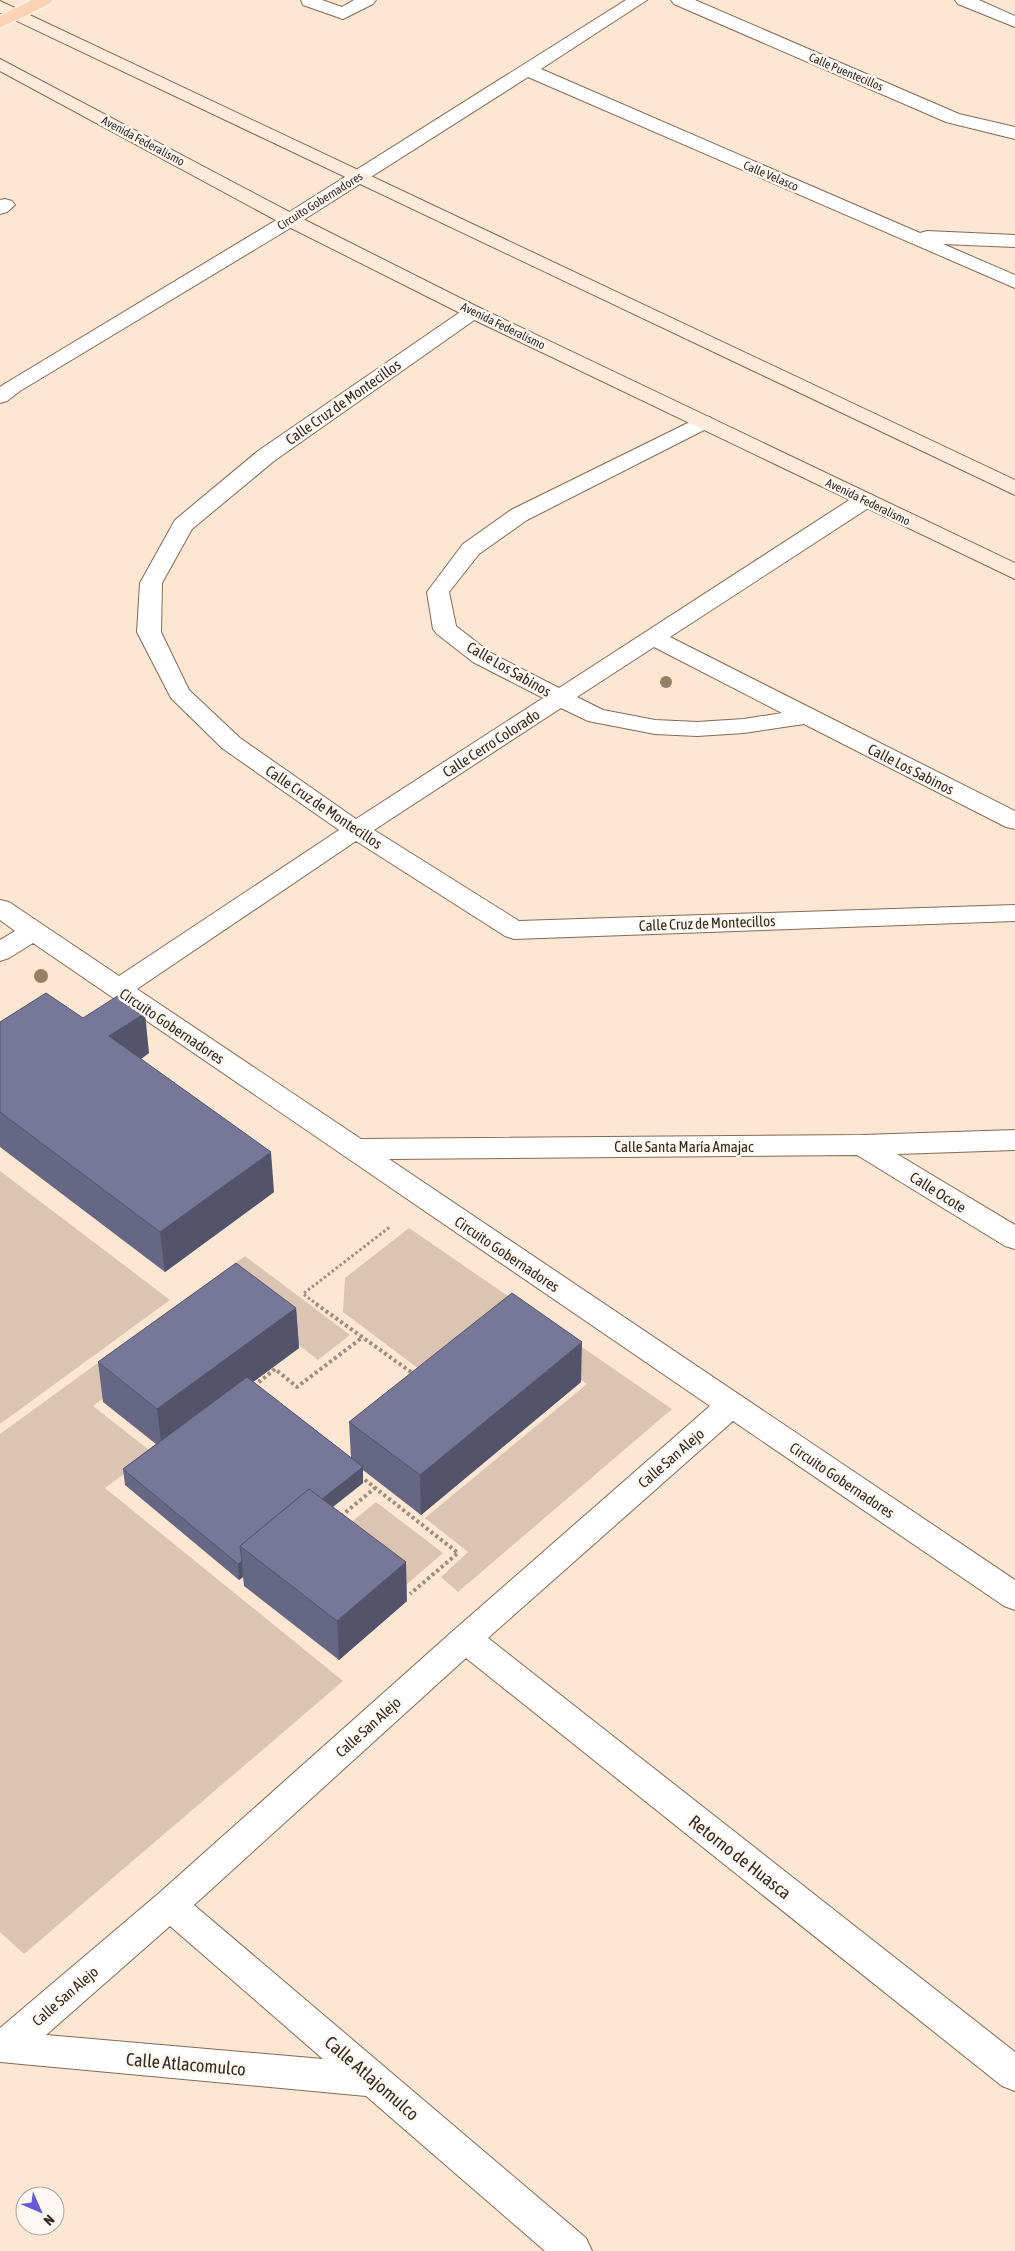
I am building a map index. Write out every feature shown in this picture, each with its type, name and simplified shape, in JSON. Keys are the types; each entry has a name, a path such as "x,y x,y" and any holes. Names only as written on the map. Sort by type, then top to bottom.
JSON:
{"main road":[{"path":"6,15 44,0"},
{"path":"6,15 359,177 1015,488"},
{"name":"Avenida Federalismo","path":"0,64 290,220 472,312 1015,572"}],"street":[{"path":"309,1 343,14 367,0"},
{"name":"Circuito Gobernadores","path":"4,390 290,220 638,0"},
{"name":"Calle Puentecillos","path":"680,0 952,118 1015,133"},
{"path":"964,0 1015,22"},
{"name":"Calle Velasco","path":"527,70 1015,282"},
{"path":"0,202 6,205 0,208"},
{"path":"911,236 1015,241"},
{"name":"Calle Cruz de Montecillos","path":"472,312 266,456 183,525 151,583 149,632 179,693 231,743 356,830 514,930 1015,913"},
{"name":"Calle Los Sabinos","path":"702,422 519,515 471,549 438,592 445,629 481,657 559,699 596,716 654,727 698,729 744,726 807,716"},
{"name":"Calle Cerro Colorado","path":"118,989 356,830 865,500"},
{"name":"Calle Los Sabinos","path":"654,638 1015,821"},
{"name":"Circuito Gobernadores","path":"0,908 32,932 1015,1597"},
{"path":"0,952 32,932"},
{"name":"Calle Santa María Amajac","path":"352,1149 862,1145 1015,1140"},
{"name":"Calle Ocote","path":"862,1145 1015,1240"},
{"name":"Calle San Alejo","path":"2,2046 170,1905 465,1639 731,1405"},
{"name":"Retorno de Huasca","path":"465,1639 1015,2074"},
{"name":"Calle Atlajomulco","path":"170,1905 573,2251"},
{"name":"Calle Atlacomulco","path":"2,2046 375,2080"}],"path":[{"path":"399,1220 303,1294 418,1377"},
{"path":"250,1389 275,1370 297,1387 363,1337"},
{"path":"359,1475 458,1553 410,1594"},
{"path":"338,1518 375,1488"}],"shaded area":[{"path":"0,1171 170,1300 0,1424"},
{"path":"409,1228 672,1409 458,1592 441,1577 468,1552 425,1518 587,1384 510,1329 439,1384 343,1312 345,1278"},
{"path":"245,1256 350,1335 318,1360 240,1299 93,1406 153,1453 105,1488 343,1681 24,1954 0,1932 0,1434"},
{"path":"376,1502 443,1553 400,1590 332,1538"}],"building":[{"path":"46,993 83,1018 119,995 145,1013 109,1036 271,1152 160,1232 0,1112 0,1022"},
{"path":"236,1263 296,1308 157,1409 98,1362"},
{"path":"512,1293 582,1342 420,1475 349,1422"},
{"path":"247,1377 363,1467 322,1499 309,1489 240,1546 242,1561 238,1564 123,1469"},
{"path":"309,1489 406,1562 337,1621 240,1546"}]}
